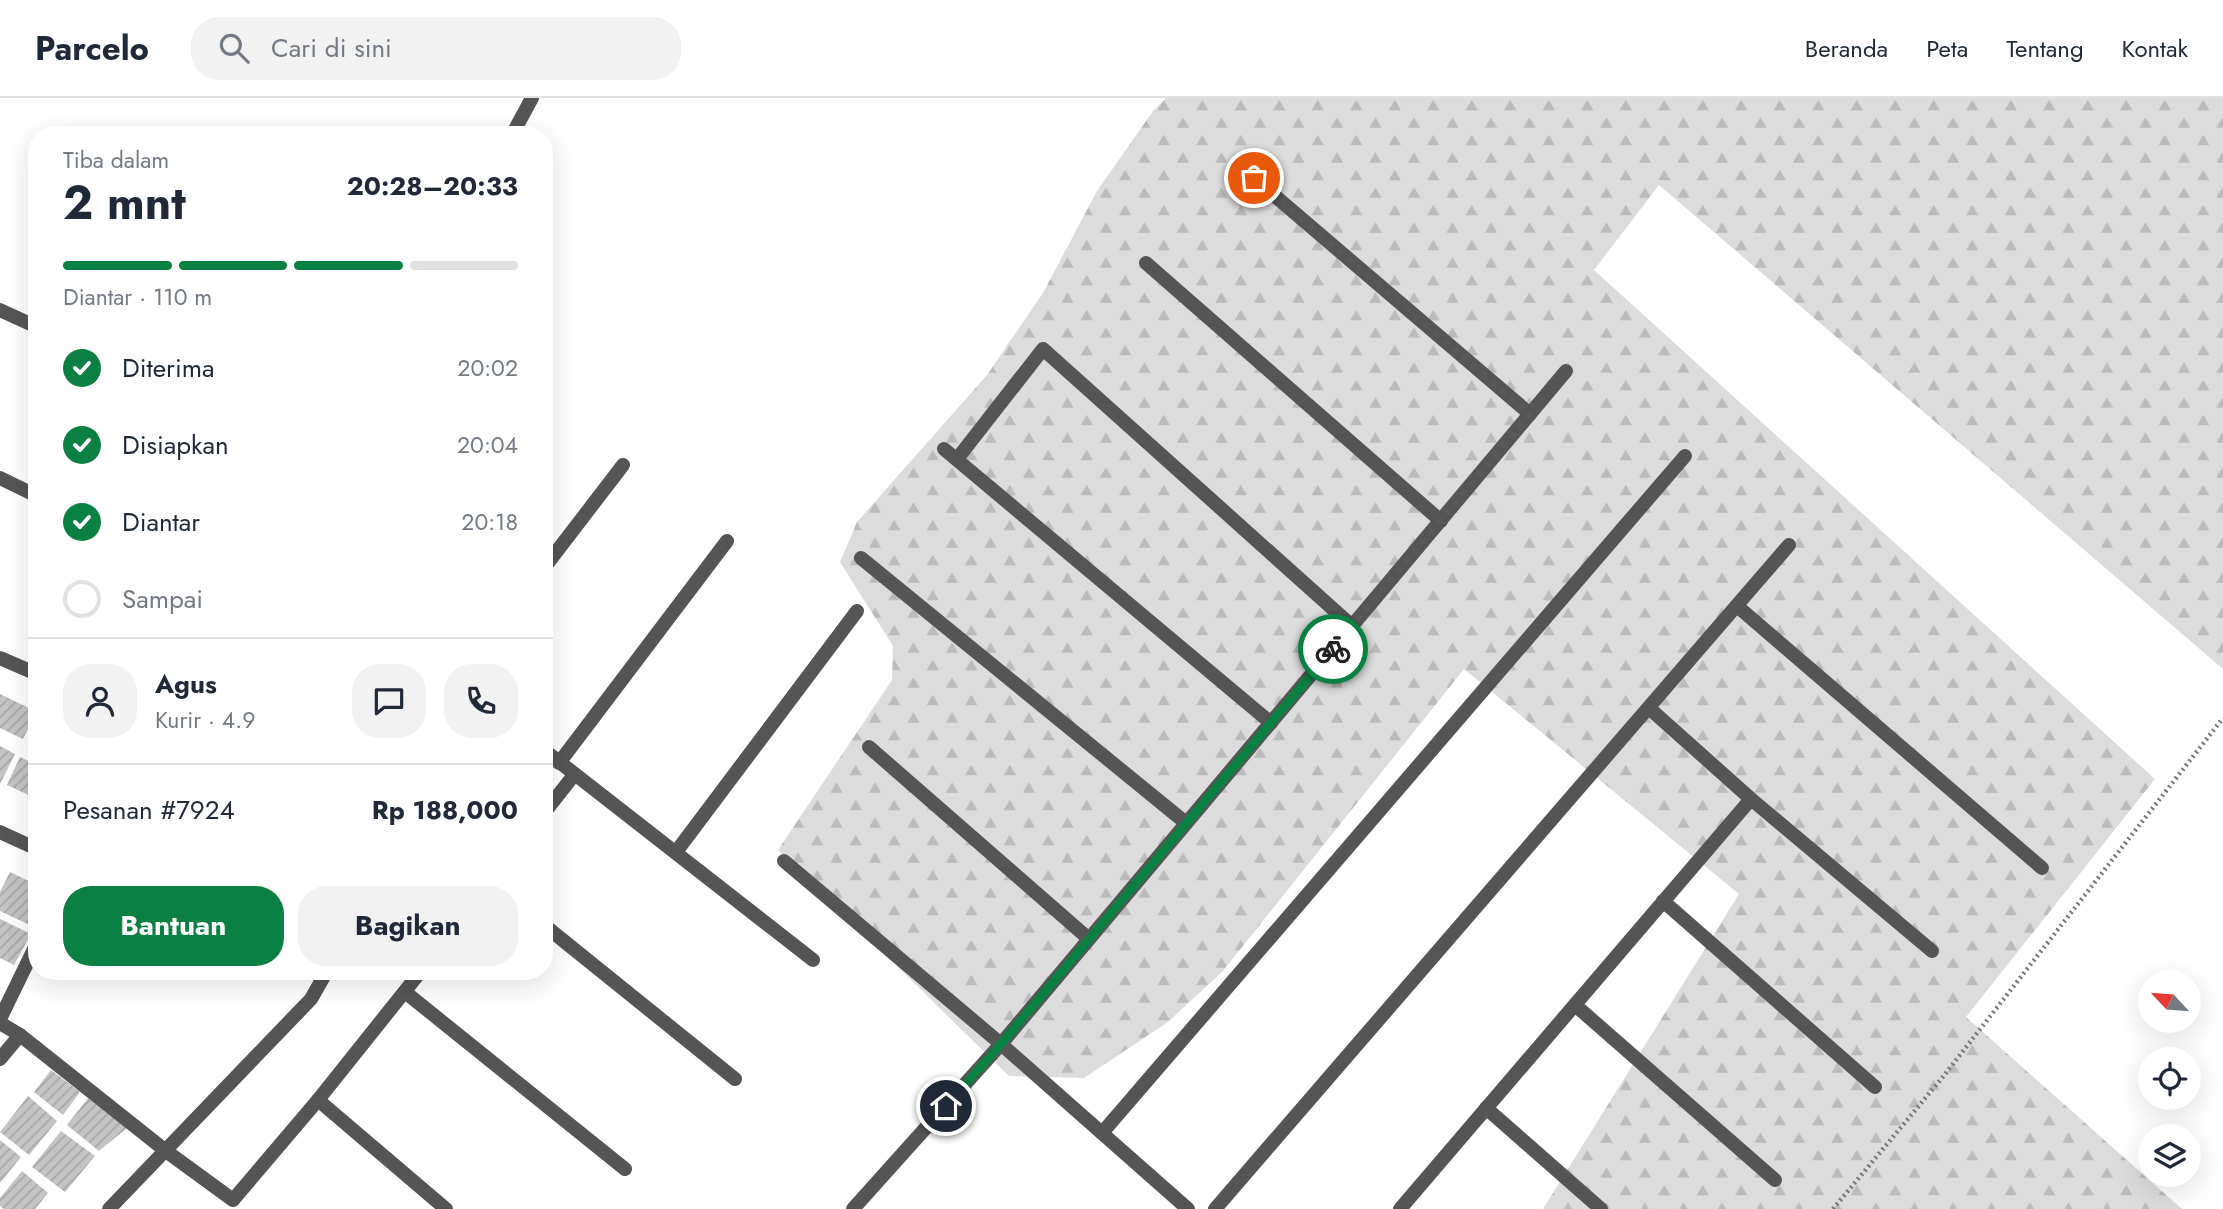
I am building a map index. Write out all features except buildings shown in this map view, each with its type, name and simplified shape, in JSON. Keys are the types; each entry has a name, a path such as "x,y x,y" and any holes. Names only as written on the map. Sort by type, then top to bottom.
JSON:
{"street":[{"path":"517,126 532,98"},
{"path":"1254,178 1530,414"},
{"path":"1146,263 1441,521"},
{"path":"0,310 28,323"},
{"path":"957,459 1043,349 1352,626"},
{"path":"853,1209 1001,1044 1566,372"},
{"path":"944,449 1271,723"},
{"path":"1102,1133 1685,456"},
{"path":"553,556 623,465"},
{"path":"0,478 28,492"},
{"path":"559,763 727,541"},
{"path":"1215,1209 1789,545"},
{"path":"861,558 1186,824"},
{"path":"1737,606 2042,869"},
{"path":"676,852 857,611"},
{"path":"0,657 28,667"},
{"path":"1649,708 1751,799 1932,951"},
{"path":"869,747 1089,939"},
{"path":"553,758 813,960"},
{"path":"553,802 574,775"},
{"path":"1400,1209 1751,799"},
{"path":"0,832 28,845"},
{"path":"784,861 1001,1044 1188,1209"},
{"path":"1663,901 1875,1087"},
{"path":"553,932 735,1079"},
{"path":"28,962 0,1021 238,1204 414,980"},
{"path":"109,1209 311,999 322,980"},
{"path":"405,992 625,1169"},
{"path":"1575,1005 1775,1180"},
{"path":"0,1059 20,1035"},
{"path":"318,1100 446,1209"},
{"path":"1486,1108 1601,1209"}],"path":[{"path":"1833,1209 1942,1078 2223,718"}],"green space":[{"path":"1166,98 2223,98 2223,669 1659,185 1594,270 2155,779 1966,1017 2138,1170 2138,1187 2157,1187 2182,1209 1543,1209 1739,894 1464,669 1223,971 1168,1022 1084,1078 1009,1076 778,850 892,680 893,646 840,562 857,522 987,375 1043,293 1097,191 1153,111"}],"way so far":[{"path":"1254,178 1530,414 1333,649"}],"route":[{"path":"946,1106 1333,649"}]}
